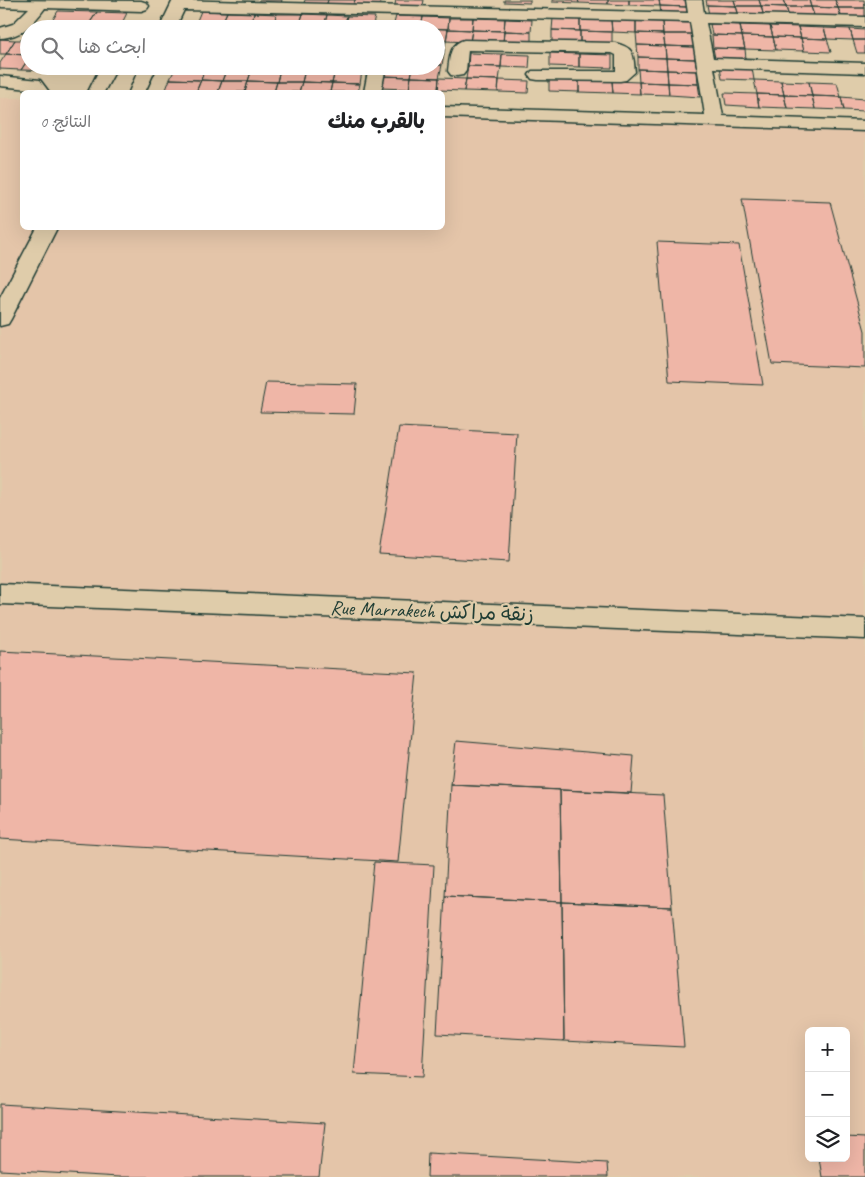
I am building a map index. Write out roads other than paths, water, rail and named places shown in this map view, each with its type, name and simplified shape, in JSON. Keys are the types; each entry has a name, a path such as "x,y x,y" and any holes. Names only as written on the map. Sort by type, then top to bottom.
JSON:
{"street":[{"path":"694,0 715,121"},
{"path":"0,2 143,3 134,20"},
{"path":"27,20 41,3"},
{"path":"171,20 179,3 539,7 697,18 865,22"},
{"path":"388,20 390,5"},
{"path":"539,7 539,95"},
{"path":"0,33 12,32 20,28"},
{"path":"445,111 539,95 626,72 624,52 620,50 464,45 460,48 457,71"},
{"path":"705,63 865,68"},
{"path":"97,90 105,75"},
{"path":"138,90 145,75"},
{"path":"373,90 376,75"},
{"path":"0,81 34,84 38,90"},
{"path":"539,95 715,121 865,126"},
{"path":"0,319 46,230"},
{"name":"Rue Marrakech زنقة مراكش","path":"0,594 865,629"}]}
